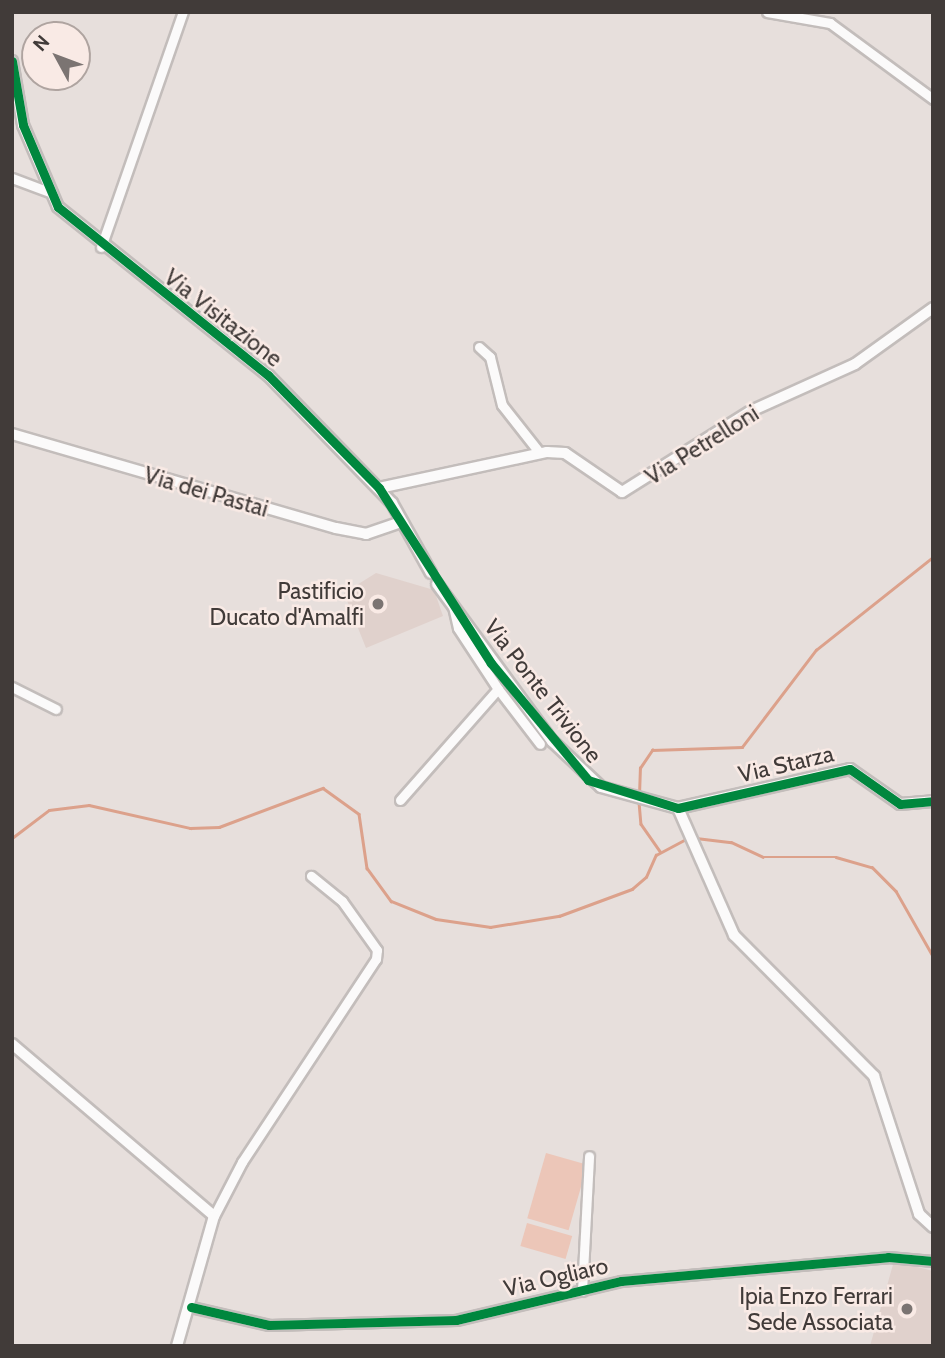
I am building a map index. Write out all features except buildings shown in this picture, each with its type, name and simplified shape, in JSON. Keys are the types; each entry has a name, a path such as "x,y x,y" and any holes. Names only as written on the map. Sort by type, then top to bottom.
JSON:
{"street":[{"path":"101,247 183,12"},
{"path":"767,12 830,23"},
{"path":"824,12 830,23 933,99"},
{"name":"Via Visitazione","path":"12,61 23,125 58,207 101,247 268,375 379,488 401,522"},
{"path":"12,178 52,193"},
{"name":"Via Petrelloni","path":"379,488 539,452 565,453 622,492 751,411 855,363 933,308"},
{"path":"479,347 490,358 502,405 539,452"},
{"name":"Via dei Pastai","path":"12,434 336,528 366,534 401,522"},
{"path":"401,522 431,573"},
{"name":"Via Ponte Trivione","path":"437,584 452,601 491,663 588,780 678,808"},
{"path":"452,601 458,628 498,689 540,744"},
{"path":"12,687 56,709"},
{"path":"400,800 498,689"},
{"name":"Via Starza","path":"678,808 850,769 900,804 933,802"},
{"path":"678,808 720,909 734,935 874,1076 919,1214 933,1227"},
{"path":"177,1346 191,1307 214,1216 242,1162 376,959 377,950 342,901 311,876"},
{"path":"12,1044 214,1216"},
{"path":"582,1291 589,1156"},
{"name":"Via Ogliaro","path":"191,1307 269,1325 456,1320 621,1282 888,1257 933,1261"}],"shaded area":[{"path":"376,573 434,590 443,616 366,648 344,593"},
{"path":"546,1153 587,1165 569,1230 527,1218"},
{"path":"527,1223 572,1236 566,1259 520,1246"},
{"name":"Ipia Enzo Ferrari Sede Associata","path":"894,1261 933,1271 933,1346 870,1346"}],"waterway":[{"path":"639,795 640,768 652,750 742,747 816,650 933,557"},
{"path":"12,838 49,810 89,805 190,828 219,827 323,788 359,814 367,868 391,901 436,919 490,927 559,916 632,889 646,877 656,855 686,839"},
{"path":"639,802 641,824 660,851"},
{"path":"696,838 731,842 763,857 836,857 872,867 896,891 933,956"}],"cycle path":[{"path":"12,61 23,125 58,207 268,375 379,488 491,663 588,780 678,808 850,769 900,804 933,801"},
{"path":"191,1307 269,1325 456,1320 621,1281 888,1257 933,1261"}],"place":[{"name":"Pastificio Ducato d'Amalfi","path":"378,604"},
{"name":"Ipia Enzo Ferrari Sede Associata","path":"907,1309"}]}
